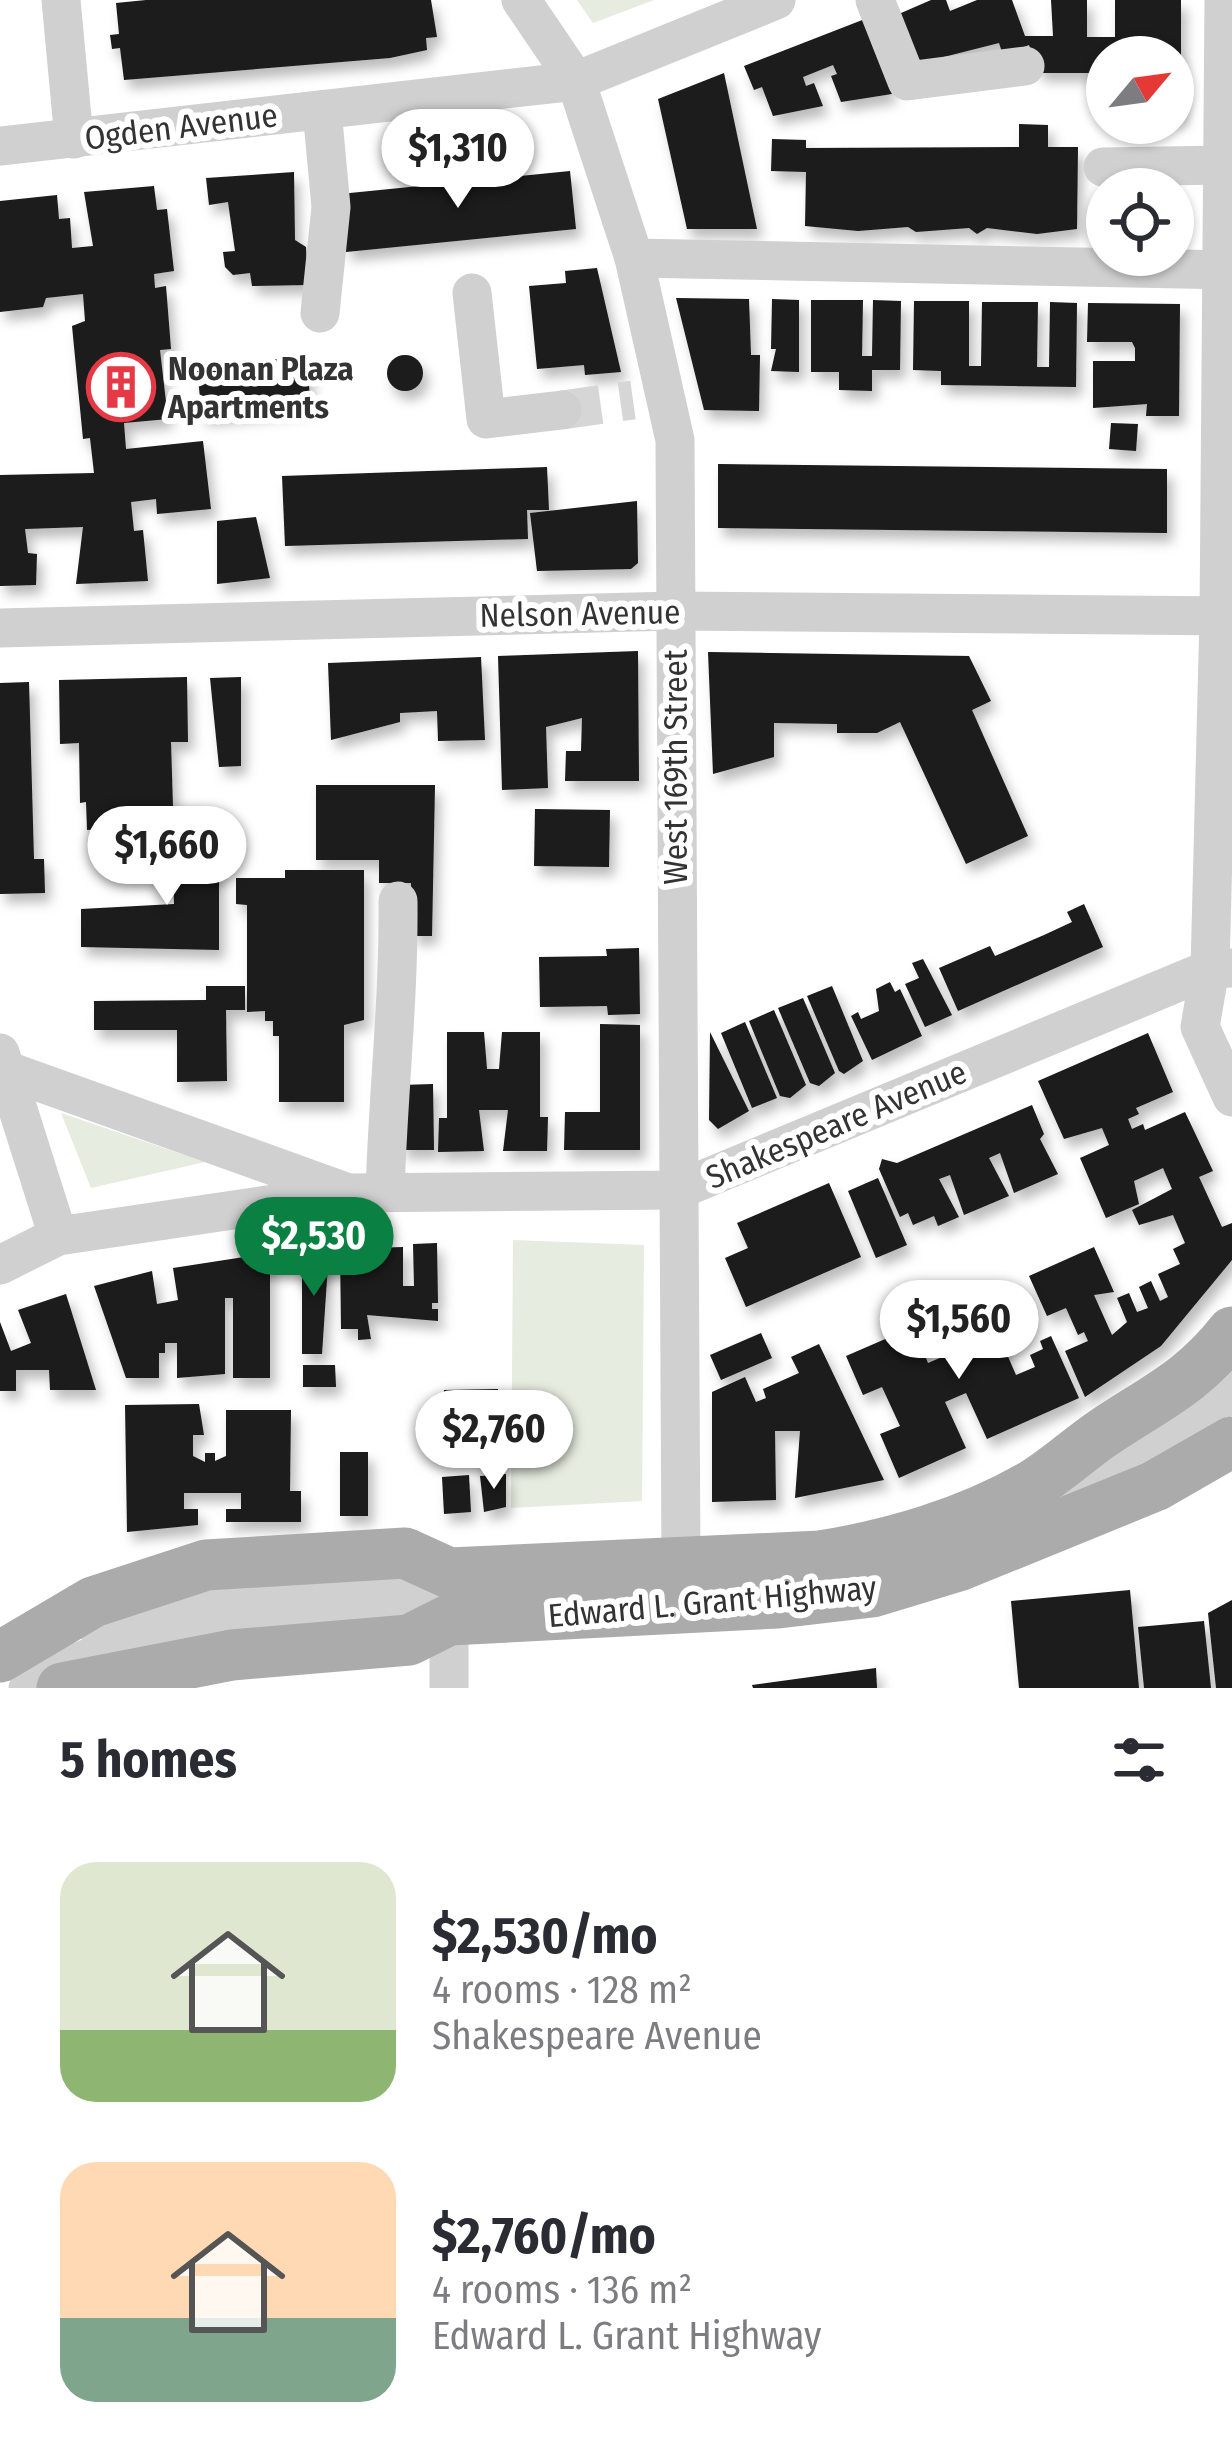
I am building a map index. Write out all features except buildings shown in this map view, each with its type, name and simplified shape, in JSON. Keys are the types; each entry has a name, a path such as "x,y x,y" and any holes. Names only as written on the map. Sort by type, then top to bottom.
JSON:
{"main road":[{"name":"Edward L. Grant Highway","path":"62,1688 232,1655 409,1640 449,1596 681,1564 847,1552 933,1528 1029,1487 1105,1431 1181,1387 1232,1332"},
{"name":"Edward L. Grant Highway","path":"14,1665 93,1602 206,1565 405,1553 449,1596 797,1601 872,1592 961,1564 1211,1468 1232,1442"}],"street":[{"path":"61,0 74,139"},
{"name":"West 169th Street","path":"520,0 576,81 634,258 648,396 675,440 681,1564"},
{"name":"Ogden Avenue","path":"0,146 576,81 776,0"},
{"path":"875,0 907,81 1025,66"},
{"path":"1224,0 1226,616 1221,968 1200,1027 1232,1097"},
{"path":"320,313 331,207 322,110"},
{"path":"1102,167 1223,165"},
{"path":"634,258 1227,270"},
{"path":"472,293 486,419 562,410"},
{"name":"Nelson Avenue","path":"0,628 674,610 1226,616"},
{"path":"2,1063 367,1193 399,1010 398,901"},
{"name":"Shakespeare Avenue","path":"0,1265 58,1236 367,1193 678,1190 1221,968"},
{"path":"2,1063 58,1236"},
{"name":"Edward L. Grant Highway","path":"1029,1487 1139,1451 1196,1421 1232,1388"},
{"path":"449,1596 449,1688"}],"shaded area":[{"path":"577,0 654,0 593,23"},
{"path":"61,1113 205,1162 91,1188"},
{"path":"513,1240 644,1245 642,1501 511,1508"}],"tunnel":[{"path":"562,410 633,400"}],"place":[{"name":"Noonan Plaza Apartments","path":"121,387"}]}
